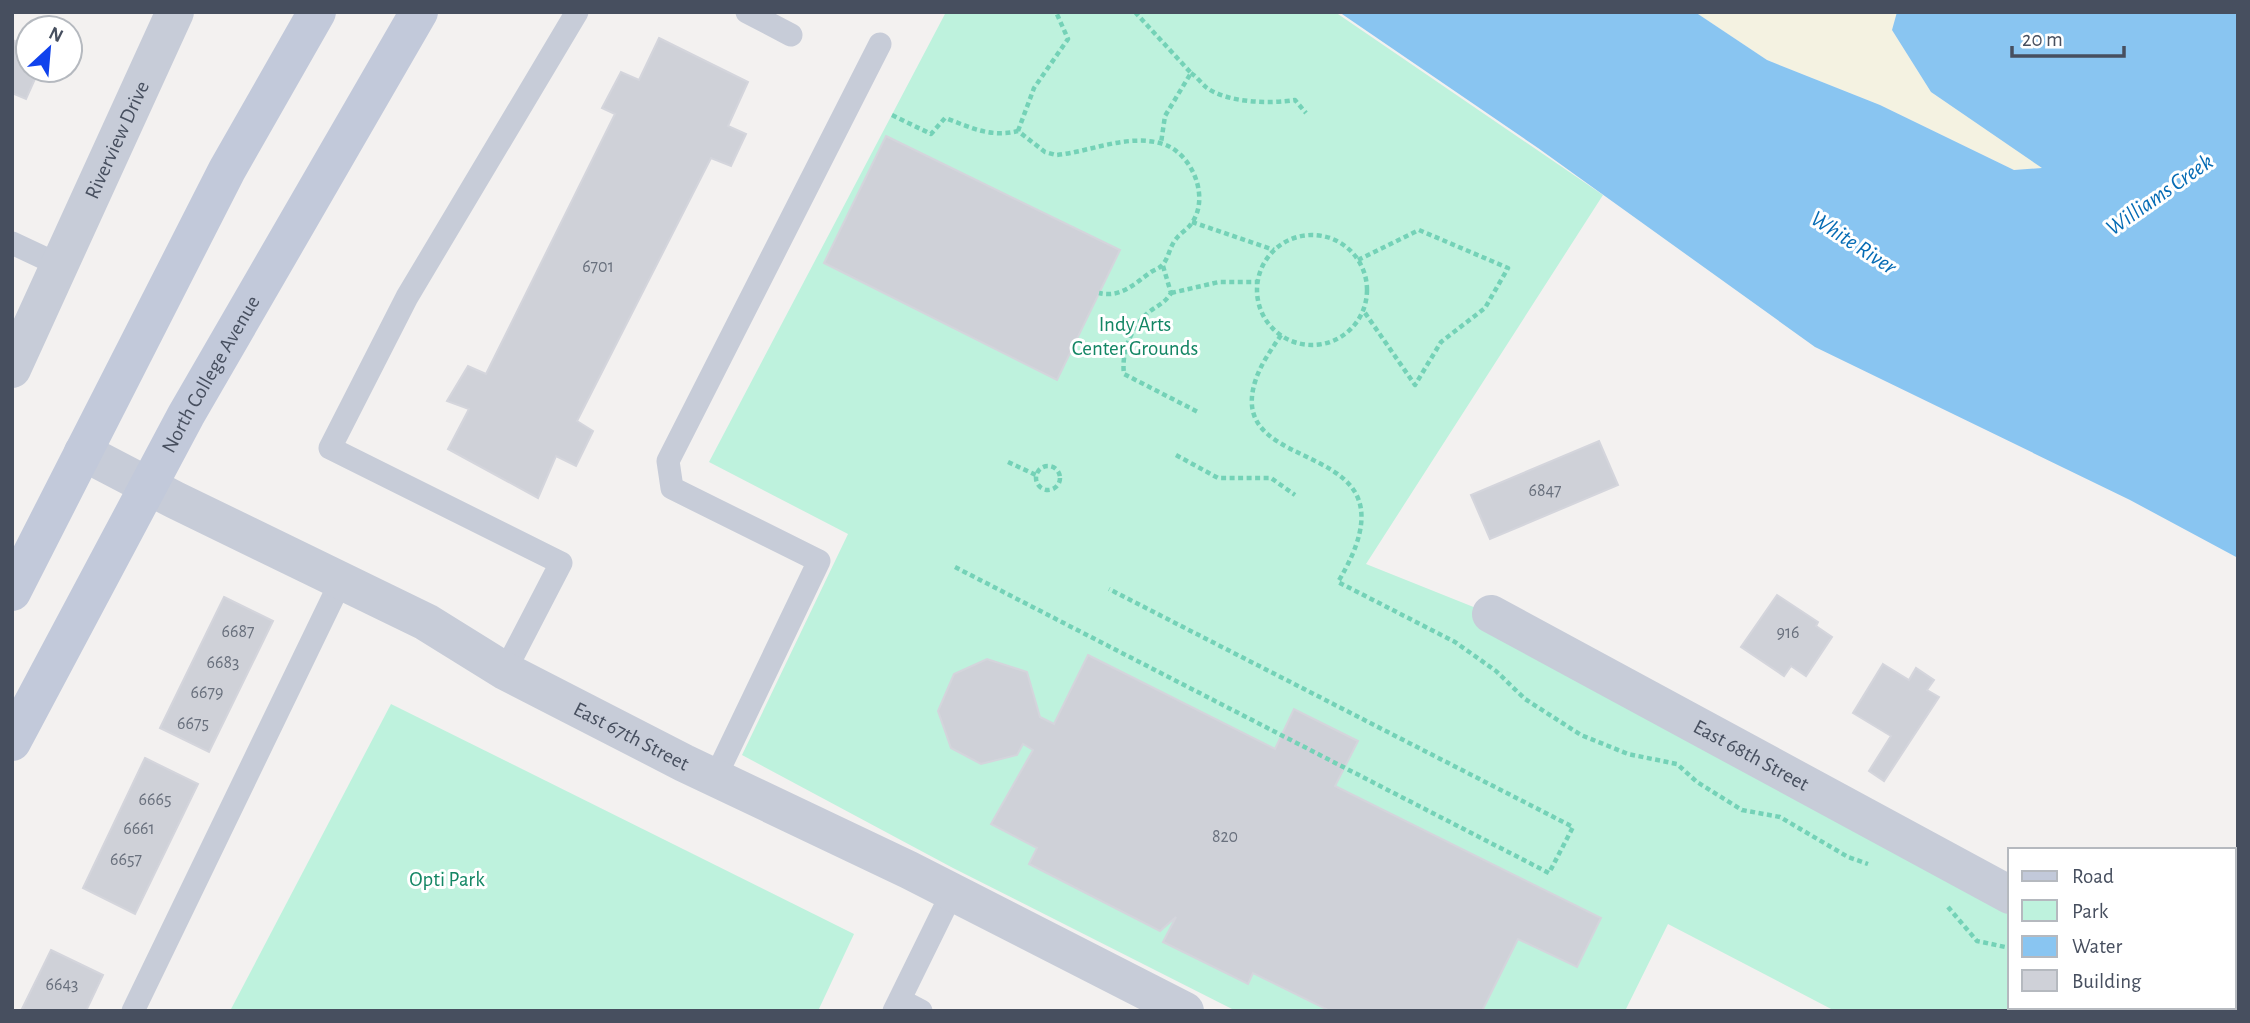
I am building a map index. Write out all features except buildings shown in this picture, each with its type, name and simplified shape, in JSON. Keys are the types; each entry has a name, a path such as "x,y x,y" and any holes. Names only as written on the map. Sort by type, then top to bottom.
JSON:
{"main road":[{"path":"12,592 227,170 317,12"},
{"name":"North College Avenue","path":"12,742 147,486 419,12"}],"street":[{"name":"Riverview Drive","path":"12,369 61,267 175,12"},
{"name":"East 67th Street","path":"83,452 426,622 505,671 715,778 953,891 1178,1009"},
{"name":"East 68th Street","path":"1491,614 2008,894"}],"lane":[{"path":"505,671 561,563 330,448 407,297 577,12"},
{"path":"747,12 791,35"},
{"path":"715,778 819,561 672,488 668,461 880,44"},
{"path":"12,243 61,267"},
{"path":"133,1011 341,581"},
{"path":"921,1011 897,1005 953,891"}],"path":[{"path":"1018,131 1034,88 1068,39 1056,12"},
{"path":"1135,12 1206,88 1224,96 1279,102 1295,100 1306,113"},
{"path":"1161,143 1165,116 1191,73"},
{"path":"892,115 931,134 945,118 982,132 1002,134 1018,131 1045,152 1056,155 1112,144 1161,143 1181,155 1192,167 1198,187 1192,222 1174,241 1163,266 1121,292 1110,296 1099,293"},
{"path":"1192,222 1274,250"},
{"path":"1358,260 1419,230 1508,268 1485,308 1441,342 1415,386 1363,310"},
{"path":"1316,235 1340,243 1358,260 1366,279 1363,310 1351,328 1335,340 1304,344 1281,335 1261,311 1258,282 1264,263 1274,250 1292,239 1316,235"},
{"path":"1163,266 1171,293"},
{"path":"1198,412 1124,374 1125,351 1139,322 1166,301 1171,293 1219,282 1258,282"},
{"path":"1281,335 1254,384 1255,414 1267,435 1343,477 1358,497 1361,536 1338,582 1455,642 1496,671 1525,699 1581,735 1628,754 1677,764 1697,782 1742,810 1780,817 1848,857 1876,866"},
{"path":"1176,455 1218,478 1271,478 1295,495"},
{"path":"1008,462 1036,475"},
{"path":"1051,466 1058,470 1060,482 1056,488 1046,490 1038,485 1036,475 1043,467 1051,466"},
{"path":"955,567 1549,873 1573,827 1109,589"},
{"path":"1943,902 1977,940 2008,948"}],"green space":[{"name":"Indy Arts Center Grounds","path":"946,12 1335,12 1603,195 1366,564 1491,614 2008,894 2008,1009 2164,1009 1835,1011 1668,924 1625,1011 1236,1011 953,868 742,755 848,534 709,462"},
{"name":"Opti Park","path":"391,704 854,934 818,1011 230,1011"},
{"path":"2238,849 2238,1011 2233,1009 2236,1009"}],"sand":[{"path":"1695,12 1897,12 1892,30 1931,92 2043,168 2014,170 1880,105 1767,60"}],"water":[{"path":"1339,12 1695,12 1767,60 1880,105 2014,170 2042,168 1931,92 1892,30 1897,12 2238,12 2238,558 2130,500 1815,347 1538,148"}],"water label":[{"name":"Williams Creek","path":"2159,194"},
{"name":"White River","path":"1854,242"}]}
